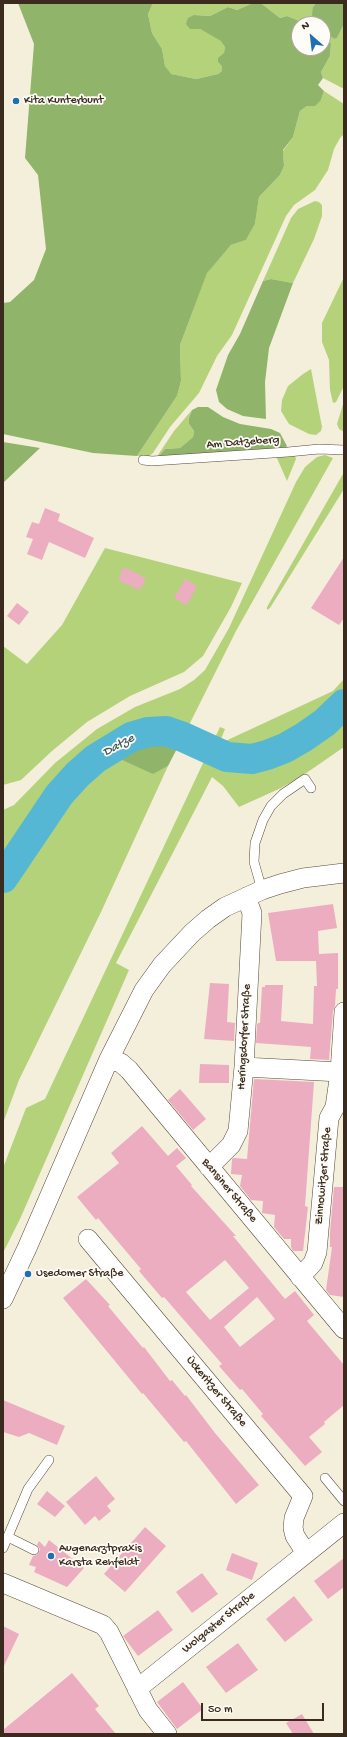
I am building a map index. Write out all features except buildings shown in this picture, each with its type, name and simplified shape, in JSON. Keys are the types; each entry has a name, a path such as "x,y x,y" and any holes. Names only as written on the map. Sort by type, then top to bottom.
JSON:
{"street":[{"path":"3,1299 27,1248 109,1059 144,990 166,960 175,949 208,919 225,907 254,894 303,878 344,873"},
{"name":"Heringsdorfer Straße","path":"209,1167 231,1145 238,1131 244,1067 254,894"},
{"name":"Zinnowitzer Straße","path":"300,1277 313,1263 317,1252 329,1118 340,1107 340,1072 344,1012"},
{"name":"Bansiner Straße","path":"109,1059 121,1063 129,1070 344,1329"},
{"path":"244,1067 340,1072"},
{"name":"Ückeritzer Straße","path":"88,1239 303,1496 294,1518 293,1528 295,1536 306,1553"},
{"name":"Wolgaster Straße","path":"137,1689 344,1523"},
{"path":"3,1583 103,1625 109,1632 148,1710 167,1734"}],"lane":[{"name":"Am Datzeberg","path":"143,460 152,461 266,454 319,449 344,450"},
{"path":"254,894 255,843 263,820 271,806 283,794 304,779 311,788"},
{"path":"3,1548 28,1489 49,1460"},
{"path":"325,1478 344,1500"},
{"path":"8,1537 34,1550"}],"green space":[{"path":"18,3 153,3 148,14 152,33 162,49 165,66 171,74 196,79 218,74 222,71 222,66 218,62 218,58 224,53 225,47 221,41 200,29 190,29 186,24 188,18 194,15 210,16 228,7 237,10 253,3 262,4 280,18 287,16 291,18 291,56 330,56 321,72 323,78 318,85 324,91 321,100 315,106 307,106 300,111 293,137 283,150 284,166 280,175 259,197 255,224 246,240 231,245 207,273 180,345 181,381 177,396 137,456 93,453 3,434 3,303 10,302 34,280 46,249 38,175 25,158 34,44"},
{"path":"153,3 253,3 237,10 228,7 210,16 194,15 190,29 200,29 222,41 225,47 222,71 218,74 196,79 170,74 165,66 162,49 152,33 148,14"},
{"path":"254,3 316,3 313,7 315,16 291,16 291,18 287,16 280,18 262,4"},
{"path":"316,3 344,3 344,24 337,38 334,39 331,37 331,16 313,16 313,7"},
{"path":"344,24 344,89 323,78 321,72 331,56 331,37 334,39 337,38"},
{"path":"324,91 344,104 344,134 334,149 328,170 315,190 294,205 286,216 232,335 217,356 199,393 170,427 153,453 149,456 137,456 177,396 181,381 180,345 207,272 231,245 246,240 255,224 259,197 280,175 284,166 283,151 293,137 300,111 321,100"},
{"path":"315,201 322,205 322,216 314,239 293,283 271,279 263,281 291,218 298,209"},
{"path":"344,277 344,386 336,402 333,403 330,390 329,360 322,342 322,323"},
{"path":"271,279 293,283 269,348 265,382 266,419 243,416 227,409 219,402 216,390 228,355 240,334 263,281"},
{"path":"311,369 322,427 321,431 316,435 309,434 289,424 281,411 282,400 288,386"},
{"path":"344,401 344,432 339,429 337,424"},
{"path":"198,407 208,407 223,417 240,424 271,429 280,433 287,446 285,449 158,457 165,449 180,448 193,437 194,431 189,424 189,418 192,410"},
{"path":"192,410 189,418 189,424 194,431 193,437 180,448 165,449 158,457 174,431"},
{"path":"3,442 40,448 3,483"},
{"path":"325,455 333,458 236,631 183,737 166,731 152,774 168,766 101,912 19,1080 3,1123 3,810 14,805 55,763 97,729 135,707 180,689 194,680 205,670 229,628 296,482 305,467 317,457"},
{"path":"276,456 295,456 296,459 287,481"},
{"path":"344,472 344,489 270,608 267,610 267,607"},
{"path":"105,548 242,583 231,607 203,656 184,672 130,696 87,722 52,751 21,780 3,785 3,646 27,664 62,625"},
{"path":"344,679 344,747 302,776 281,788 239,807 223,786 212,777 116,963 129,970 20,1219 3,1253 3,1168 26,1108 45,1099 220,727 225,729 219,744 333,691"},
{"path":"166,731 183,737 168,766 153,774 118,758 114,746 131,737 148,732"}],"waterway":[{"name":"Datze","path":"3,878 59,795 77,775 95,759 131,737 148,732 166,731 227,757 252,759 285,748 304,737 324,723 344,704"}],"place":[{"name":"Kita Kunterbunt","path":"16,101"},
{"name":"Usedomer Straße","path":"28,1274"},
{"name":"Augenarztpraxis Karsta Rehfeldt","path":"51,1556"}]}
